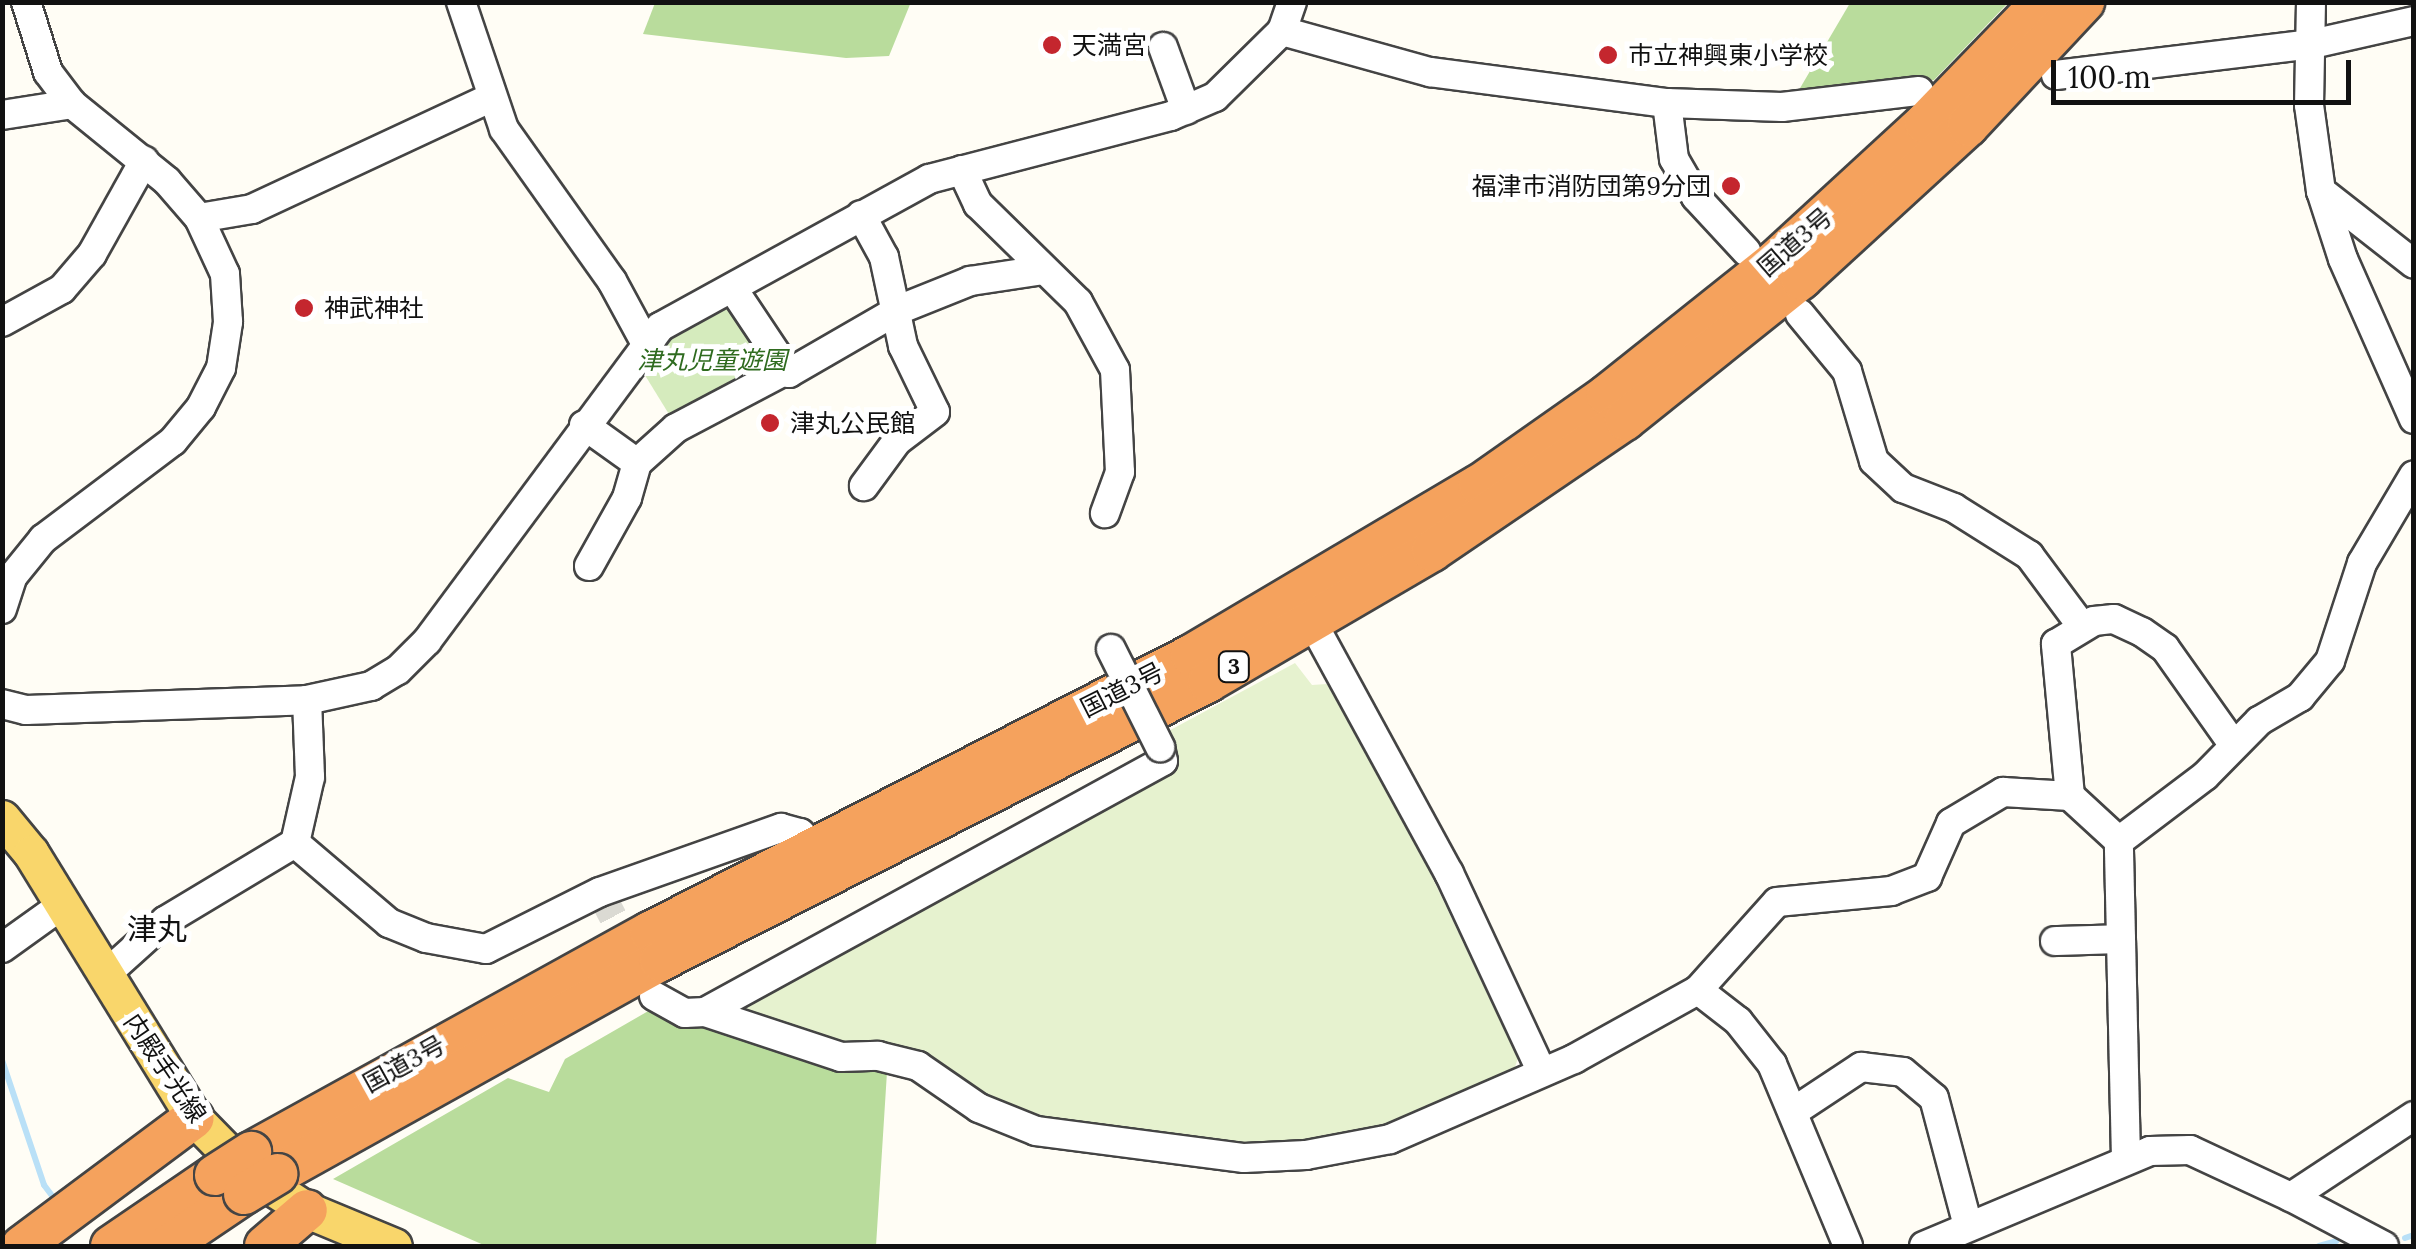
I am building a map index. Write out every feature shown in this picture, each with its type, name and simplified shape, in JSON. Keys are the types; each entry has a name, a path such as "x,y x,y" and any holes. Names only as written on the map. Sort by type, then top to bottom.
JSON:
{"highway":[{"name":"国道3号","path":"167,1246 247,1174 814,847 1191,655 1479,484 1607,395 1776,260 1925,123 2042,2"},
{"name":"国道3号","path":"111,1246 1312,622 1562,466 1712,354 1956,138 2084,2"},
{"path":"22,1246 194,1118"},
{"path":"266,1246 306,1210"}],"main road":[{"name":"内殿手光線","path":"2,818 62,905 194,1118 245,1170 306,1210 394,1246"}],"street":[{"path":"2,609 13,576 43,539 173,441 220,368 228,296 199,218 144,161 72,104 48,72 26,2"},
{"path":"461,2 490,98 504,130 632,312 646,342"},
{"path":"2,704 26,710 307,700 339,696 398,670 485,566 646,342 670,320 733,289 861,215 962,170 1186,110 1242,75 1282,30 1292,2"},
{"path":"2311,2 2309,105 2322,191 2343,259 2414,419"},
{"path":"2056,76 2312,44 2414,20"},
{"path":"1282,30 1430,72 1667,103 1782,107 1919,91"},
{"path":"1162,46 1186,110"},
{"path":"199,218 252,209 490,98"},
{"path":"1667,103 1674,160 1696,197 1746,251"},
{"path":"2,115 72,104"},
{"path":"2,322 62,289 92,254 144,161"},
{"path":"962,170 978,204 1078,302 1115,370 1120,472 1105,513"},
{"path":"2322,191 2414,264"},
{"path":"861,215 884,258 903,346 935,412 897,440 864,486"},
{"path":"588,566 627,498 637,463 676,428 784,371 827,356 898,310 970,280 1043,270"},
{"path":"733,289 784,371"},
{"path":"1800,314 1847,371 1874,461 1903,488 1954,508 2029,555 2082,625"},
{"path":"584,425 637,463"},
{"path":"2119,842 2205,776 2234,744 2300,696 2330,661 2362,563 2414,475"},
{"path":"2126,1158 2119,842 2070,796 2052,659 2056,644 2082,625 2114,619 2165,648 2234,744"},
{"path":"1312,622 1449,873 1541,1070"},
{"path":"705,1012 1163,761 1160,746 1110,649"},
{"path":"105,975 165,921 295,844 310,777 307,700"},
{"path":"654,996 684,1013 705,1012 841,1056 878,1056 918,1066 978,1108 1036,1131 1244,1158 1390,1140 1541,1070 1574,1059 1698,990 1778,902 1911,885 1927,876 1950,823 1967,811 2003,792 2070,796"},
{"path":"295,844 389,923 486,948 600,892 781,828 800,832 814,847"},
{"path":"2,948 62,905"},
{"path":"2055,941 2121,939"},
{"path":"1698,990 1738,1021 1772,1064 1848,1246"},
{"path":"1793,1112 1861,1066 1880,1064 1913,1078 1934,1098 1968,1226"},
{"path":"2292,1197 2414,1116"},
{"path":"1924,1246 2126,1158 2190,1150 2292,1197 2384,1246"}],"green space":[{"path":"911,2 889,56 846,58 643,34 655,3"},
{"path":"1850,3 2008,3 1934,80 1796,95"},
{"name":"津丸児童遊園","path":"727,307 738,311 776,370 675,424 643,372 675,335"},
{"path":"1295,663 1312,685 1327,684 1425,862 1518,1058 1514,1070 1386,1130 1246,1147 1088,1131 737,1012 736,1001 1175,762 1163,734"},
{"path":"657,1006 805,1062 887,1072 876,1246 486,1246 333,1179 508,1078 549,1092 565,1059"}],"waterway":[{"path":"2,1060 44,1185 56,1201"},
{"path":"2405,1238 2414,1235"},
{"path":"2319,1246 2336,1241"}],"tunnel":[{"path":"600,892 634,957"}],"place":[{"name":"天満宮","path":"1052,45"},
{"name":"市立神興東小学校","path":"1608,55"},
{"name":"福津市消防団第9分団","path":"1731,186"},
{"name":"神武神社","path":"304,308"},
{"name":"津丸公民館","path":"770,423"}],"district":[{"name":"津丸","path":"157,929"}]}
